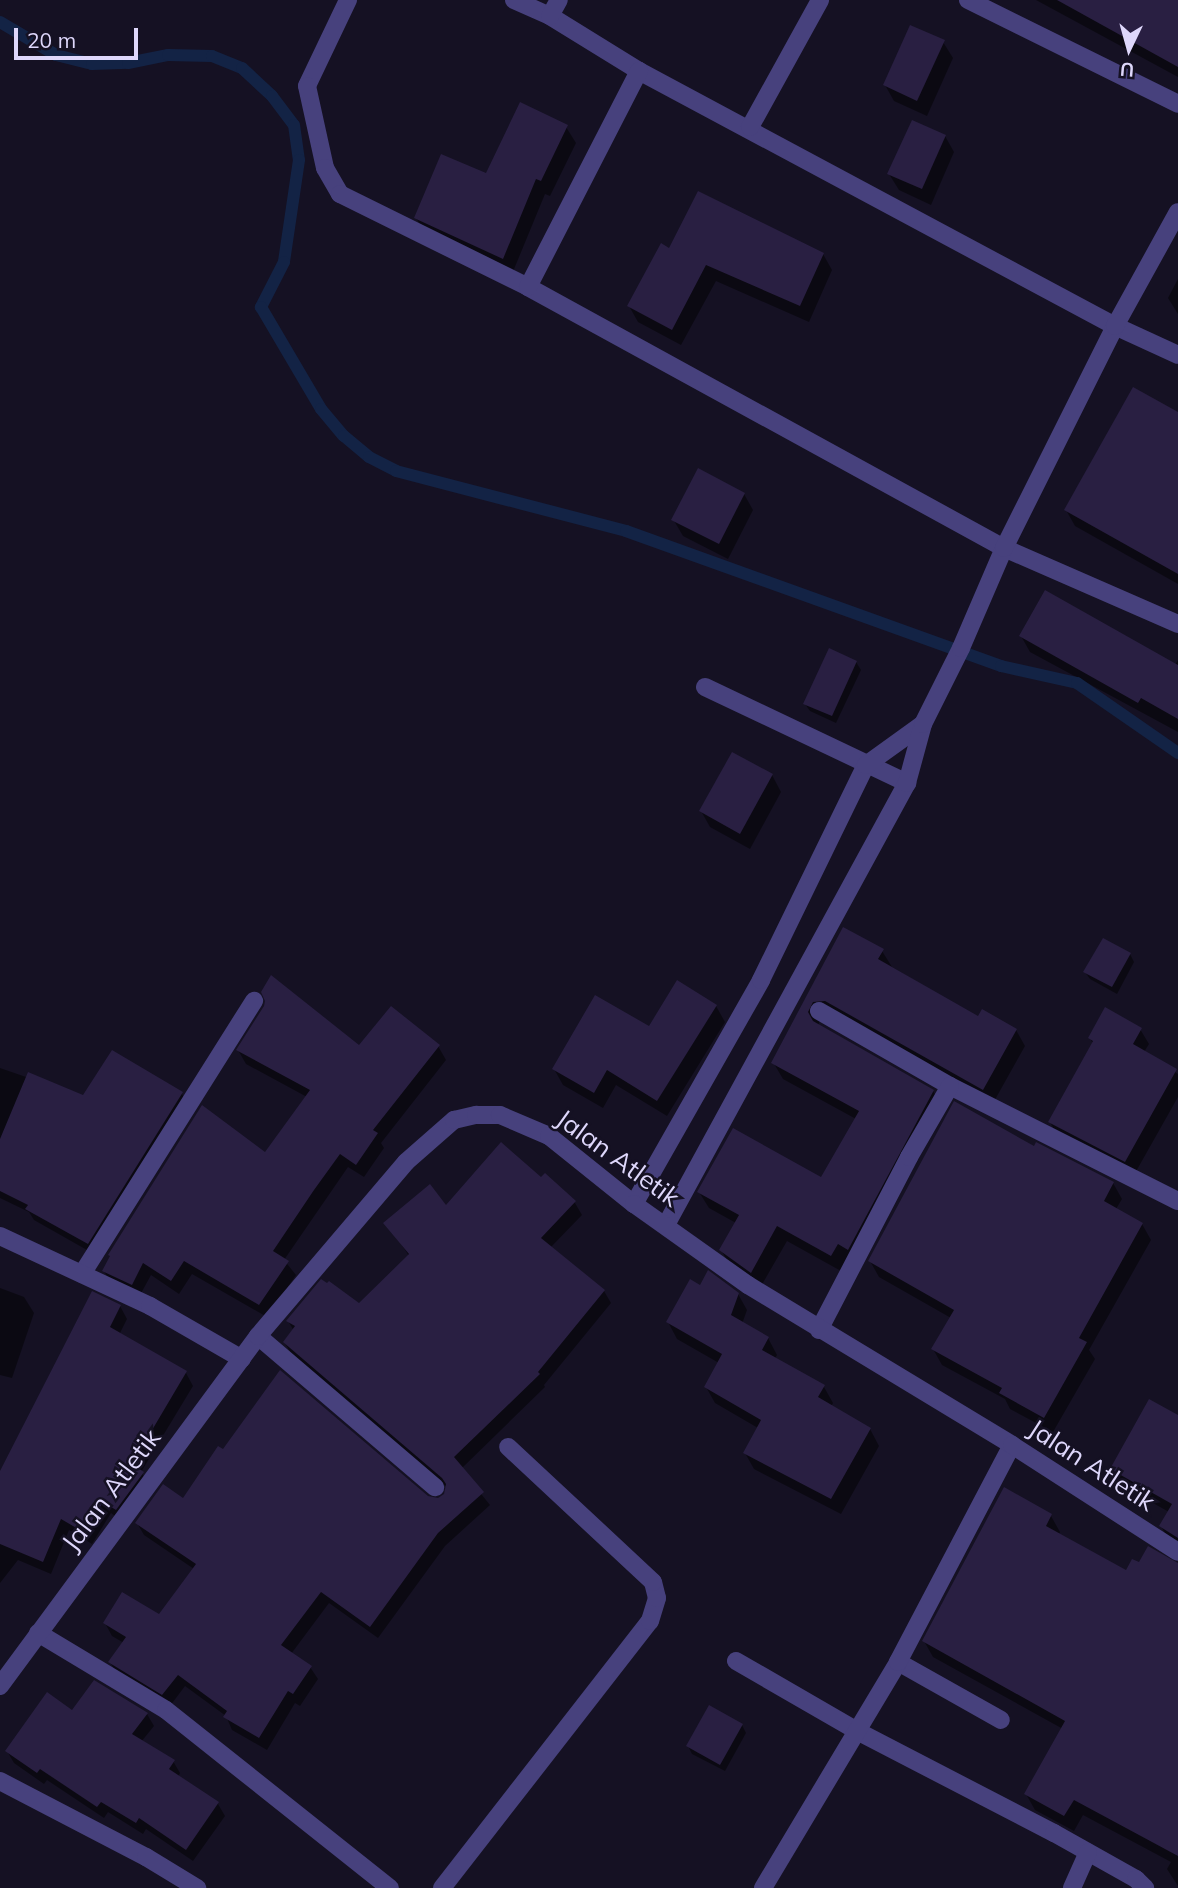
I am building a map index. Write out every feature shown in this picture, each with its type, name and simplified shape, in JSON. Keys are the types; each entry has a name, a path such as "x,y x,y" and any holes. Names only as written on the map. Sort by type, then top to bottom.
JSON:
{"street":[{"path":"348,0 307,86 325,168 340,194 528,287 1004,548 1178,624"},
{"path":"514,0 550,16 639,71 750,127 1115,326 1178,355"},
{"path":"550,16 559,0"},
{"path":"750,127 820,0"},
{"path":"968,0 1178,104"},
{"path":"528,287 639,71"},
{"path":"666,1224 907,783 923,724 961,648 1004,548 1115,326 1178,212"},
{"path":"705,687 907,783"},
{"path":"634,1204 761,980 866,765 923,724"},
{"path":"82,1274 254,1001"},
{"path":"819,1012 950,1086 1178,1201"},
{"path":"819,1330 909,1157 950,1086"},
{"name":"Jalan Atletik","path":"0,1686 258,1336 406,1162 454,1120 475,1115 500,1115 549,1136 634,1204 666,1224 748,1285 1012,1445 1178,1552"},
{"path":"0,1236 150,1306 242,1359"},
{"path":"258,1336 435,1487"},
{"path":"762,1888 859,1732 1012,1445"},
{"path":"442,1888 650,1621 657,1598 653,1582 508,1447"},
{"path":"38,1633 166,1710 390,1888"},
{"path":"736,1661 859,1732 1088,1852 1136,1879 1145,1888"},
{"path":"898,1662 1001,1720"},
{"path":"0,1782 146,1857 197,1888"},
{"path":"1072,1888 1088,1852"}],"building":[{"path":"1057,0 1178,0 1178,67"},
{"path":"910,25 945,40 917,101 883,85"},
{"path":"520,102 568,125 541,181 536,179 503,259 414,218 441,154 486,173"},
{"path":"912,120 946,135 922,189 887,174"},
{"path":"698,191 824,253 800,306 706,265 672,330 627,306 661,243 669,248"},
{"path":"1133,387 1178,412 1178,574 1064,510"},
{"path":"698,468 745,493 719,544 671,520"},
{"path":"1045,590 1178,665 1178,719 1141,698 1138,703 1019,636"},
{"path":"829,648 857,661 832,716 803,704"},
{"path":"732,752 773,774 740,834 699,811"},
{"path":"843,927 884,949 878,959 978,1016 982,1009 1017,1029 983,1090 825,1001 813,1002 808,1012 813,1021 934,1090 848,1250 838,1244 831,1256 777,1226 751,1273 719,1250 739,1215 697,1192 733,1128 821,1177 859,1111 771,1063"},
{"path":"1103,938 1131,953 1112,987 1083,972"},
{"path":"271,975 359,1045 391,1006 440,1045 373,1130 378,1133 356,1165 340,1154 314,1190 273,1251 289,1261 259,1305 184,1261 171,1281 143,1263 132,1285 102,1271 110,1256 108,1255 202,1105 265,1152 310,1090 236,1050 264,1006 261,992"},
{"path":"677,980 717,1005 657,1101 607,1070 594,1093 552,1069 595,995 649,1026"},
{"path":"1105,1007 1142,1028 1133,1044 1177,1069 1125,1162 1048,1122 1093,1041 1088,1038"},
{"path":"112,1050 183,1092 88,1244 25,1209 28,1205 0,1191 0,1139 28,1072 83,1095"},
{"path":"954,1101 1034,1146 1036,1142 1114,1182 1104,1201 1143,1223 1079,1338 1087,1342 1044,1418 999,1393 1002,1388 931,1349 954,1310 868,1261"},
{"path":"501,1142 541,1177 545,1173 576,1201 541,1238 605,1290 538,1372 540,1374 454,1457 484,1492 438,1533 370,1627 321,1592 281,1645 312,1666 293,1694 288,1691 259,1738 223,1717 227,1711 178,1675 162,1695 108,1662 126,1637 103,1623 122,1592 159,1614 196,1564 135,1523 163,1484 183,1498 218,1446 223,1449 280,1370 428,1496 438,1498 444,1494 446,1484 442,1478 283,1342 295,1326 286,1321 321,1279 327,1283 329,1281 359,1303 409,1254 383,1223 430,1184 446,1205"},
{"path":"708,1270 739,1293 731,1315 769,1337 762,1350 825,1385 818,1397 871,1428 831,1499 743,1453 761,1420 704,1387 722,1354 666,1322 690,1279 700,1285"},
{"path":"92,1291 121,1305 110,1327 187,1371 132,1464 144,1472 116,1510 103,1502 85,1533 61,1519 43,1562 0,1544 0,1471"},
{"path":"1149,1399 1178,1415 1178,1538 1159,1526 1172,1504 1110,1469"},
{"path":"1004,1487 1052,1514 1046,1526 1126,1570 1132,1559 1139,1562 1148,1546 1178,1563 1178,1856 1074,1800 1064,1816 1024,1794 1065,1721 922,1641"},
{"path":"94,1680 148,1713 132,1734 175,1760 169,1769 219,1802 186,1850 139,1818 136,1823 101,1802 97,1807 40,1769 37,1773 5,1751 47,1692 72,1710"},
{"path":"709,1705 743,1724 720,1765 686,1746"}],"waterway":[{"path":"0,22 56,55 92,64 128,63 168,55 212,56 242,68 272,96 294,125 299,160 284,262 261,307 321,409 344,436 369,457 396,471 626,531 1001,666 1077,683 1178,753"}]}
